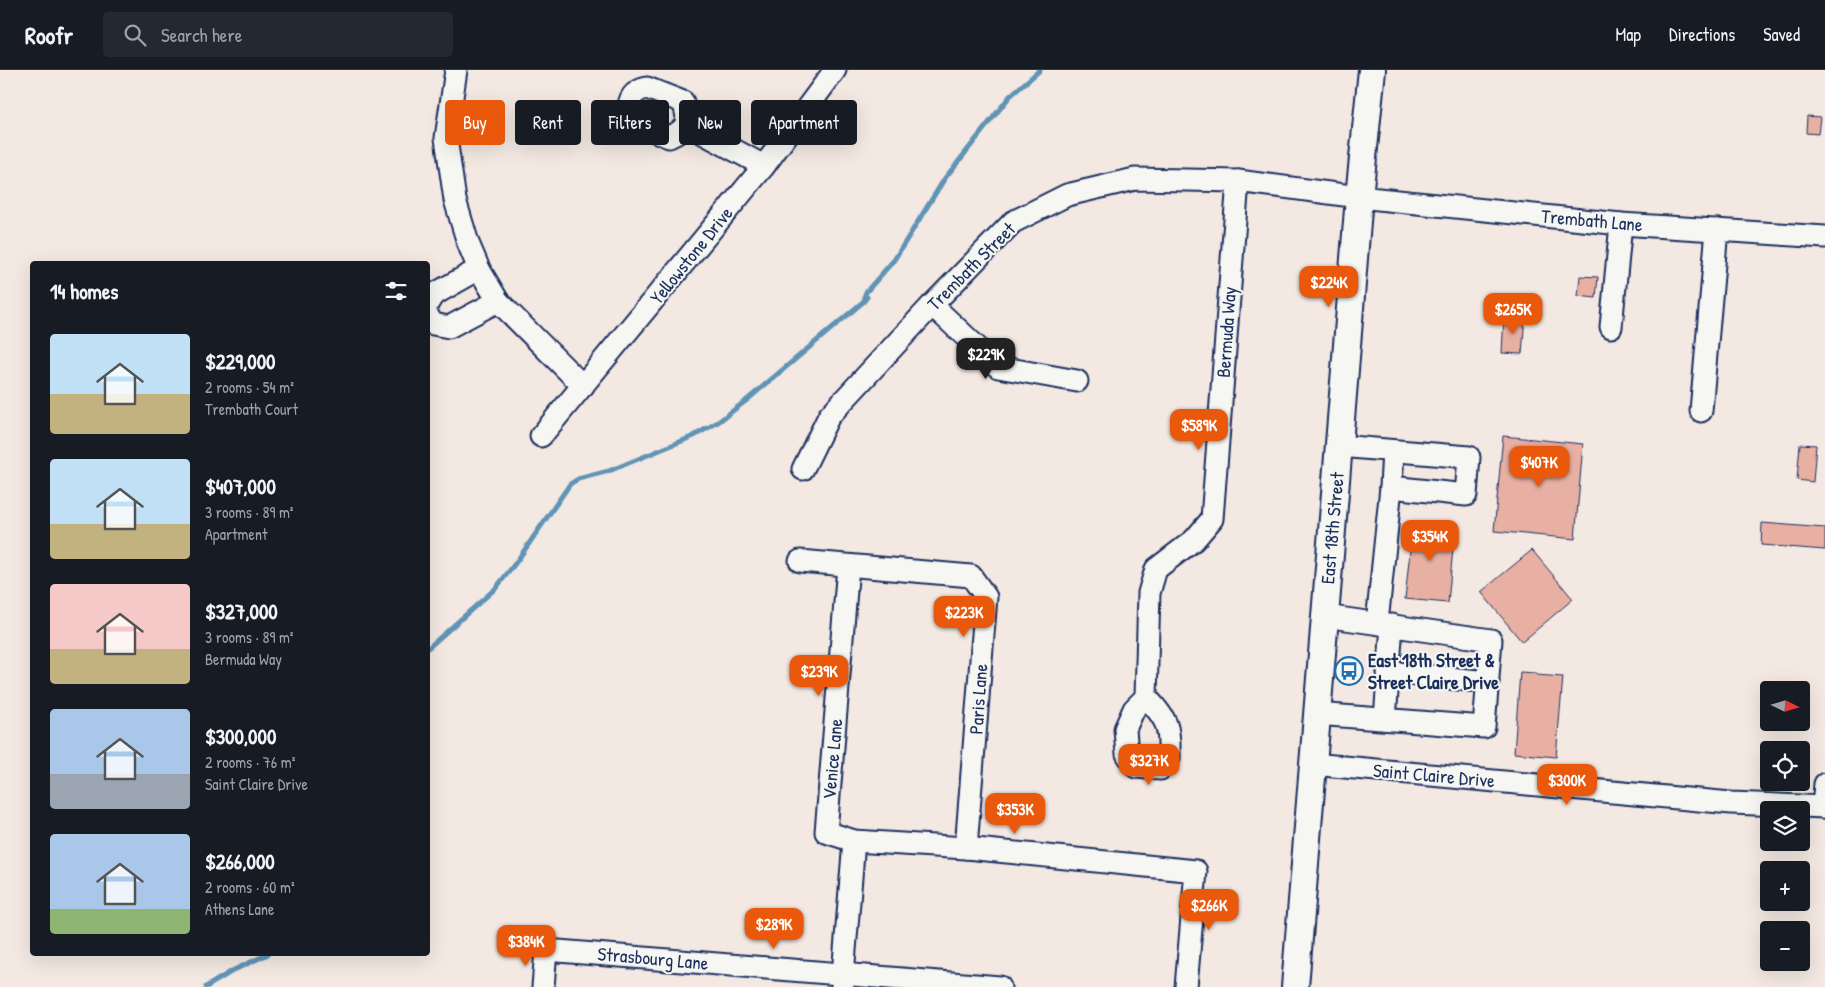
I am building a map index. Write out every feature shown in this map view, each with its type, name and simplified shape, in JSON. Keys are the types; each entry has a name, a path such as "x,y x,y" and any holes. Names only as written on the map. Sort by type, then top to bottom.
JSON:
{"main road":[{"name":"East 18th Street","path":"1295,987 1359,197 1372,70"}],"street":[{"path":"456,70 446,138 455,200 468,243 479,269 498,301 583,386"},
{"name":"Yellowstone Drive","path":"541,436 764,166 835,70"},
{"path":"725,145 764,166"},
{"name":"Trembath Street","path":"803,469 829,416 932,305 1012,222 1067,195 1135,179 1238,181 1359,197"},
{"name":"Bermuda Way","path":"1146,697 1149,593 1156,569 1194,540 1212,519 1238,181"},
{"name":"Trembath Lane","path":"1359,197 1621,224 1825,237"},
{"path":"1611,327 1621,224"},
{"path":"1701,411 1717,230"},
{"path":"430,300 433,295 479,269"},
{"path":"430,319 433,324 449,327 498,301"},
{"path":"932,305 998,367 1077,381"},
{"path":"1339,446 1469,457 1466,495 1391,487"},
{"path":"1385,719 1388,672 1384,624 1393,451"},
{"name":"Paris Lane","path":"800,562 971,576 986,597 966,848"},
{"name":"Venice Lane","path":"848,566 826,832 854,841"},
{"path":"1316,714 1484,727 1491,640 1325,616"},
{"path":"1388,672 1488,682"},
{"name":"Saint Claire Drive","path":"1312,764 1731,802 1824,807"},
{"path":"1824,807 1825,784"},
{"path":"843,981 854,841 966,848 1196,872 1186,987"},
{"name":"Strasbourg Lane","path":"543,987 546,950 843,981 1000,987"}],"building":[{"path":"1807,116 1820,117 1818,134 1806,133"},
{"path":"1580,276 1598,277 1596,298 1578,296"},
{"path":"1504,315 1525,317 1522,354 1502,353"},
{"path":"1503,436 1583,444 1575,539 1494,531"},
{"path":"1800,444 1816,445 1813,482 1797,480"},
{"path":"1411,522 1455,526 1448,603 1405,599"},
{"path":"1762,523 1825,528 1825,550 1761,545"},
{"path":"1532,550 1573,599 1522,642 1481,592"},
{"path":"1520,672 1563,677 1556,757 1514,753"}],"waterway":[{"path":"430,646 496,588 570,484 578,479 609,471 694,436 718,422 747,400 864,301 867,297 864,297 866,292 894,260 945,178 1010,96 1040,70"},
{"path":"206,987 234,970 264,956"}],"place":[{"name":"East 18th Street & Street Claire Drive","path":"1349,671"}]}
